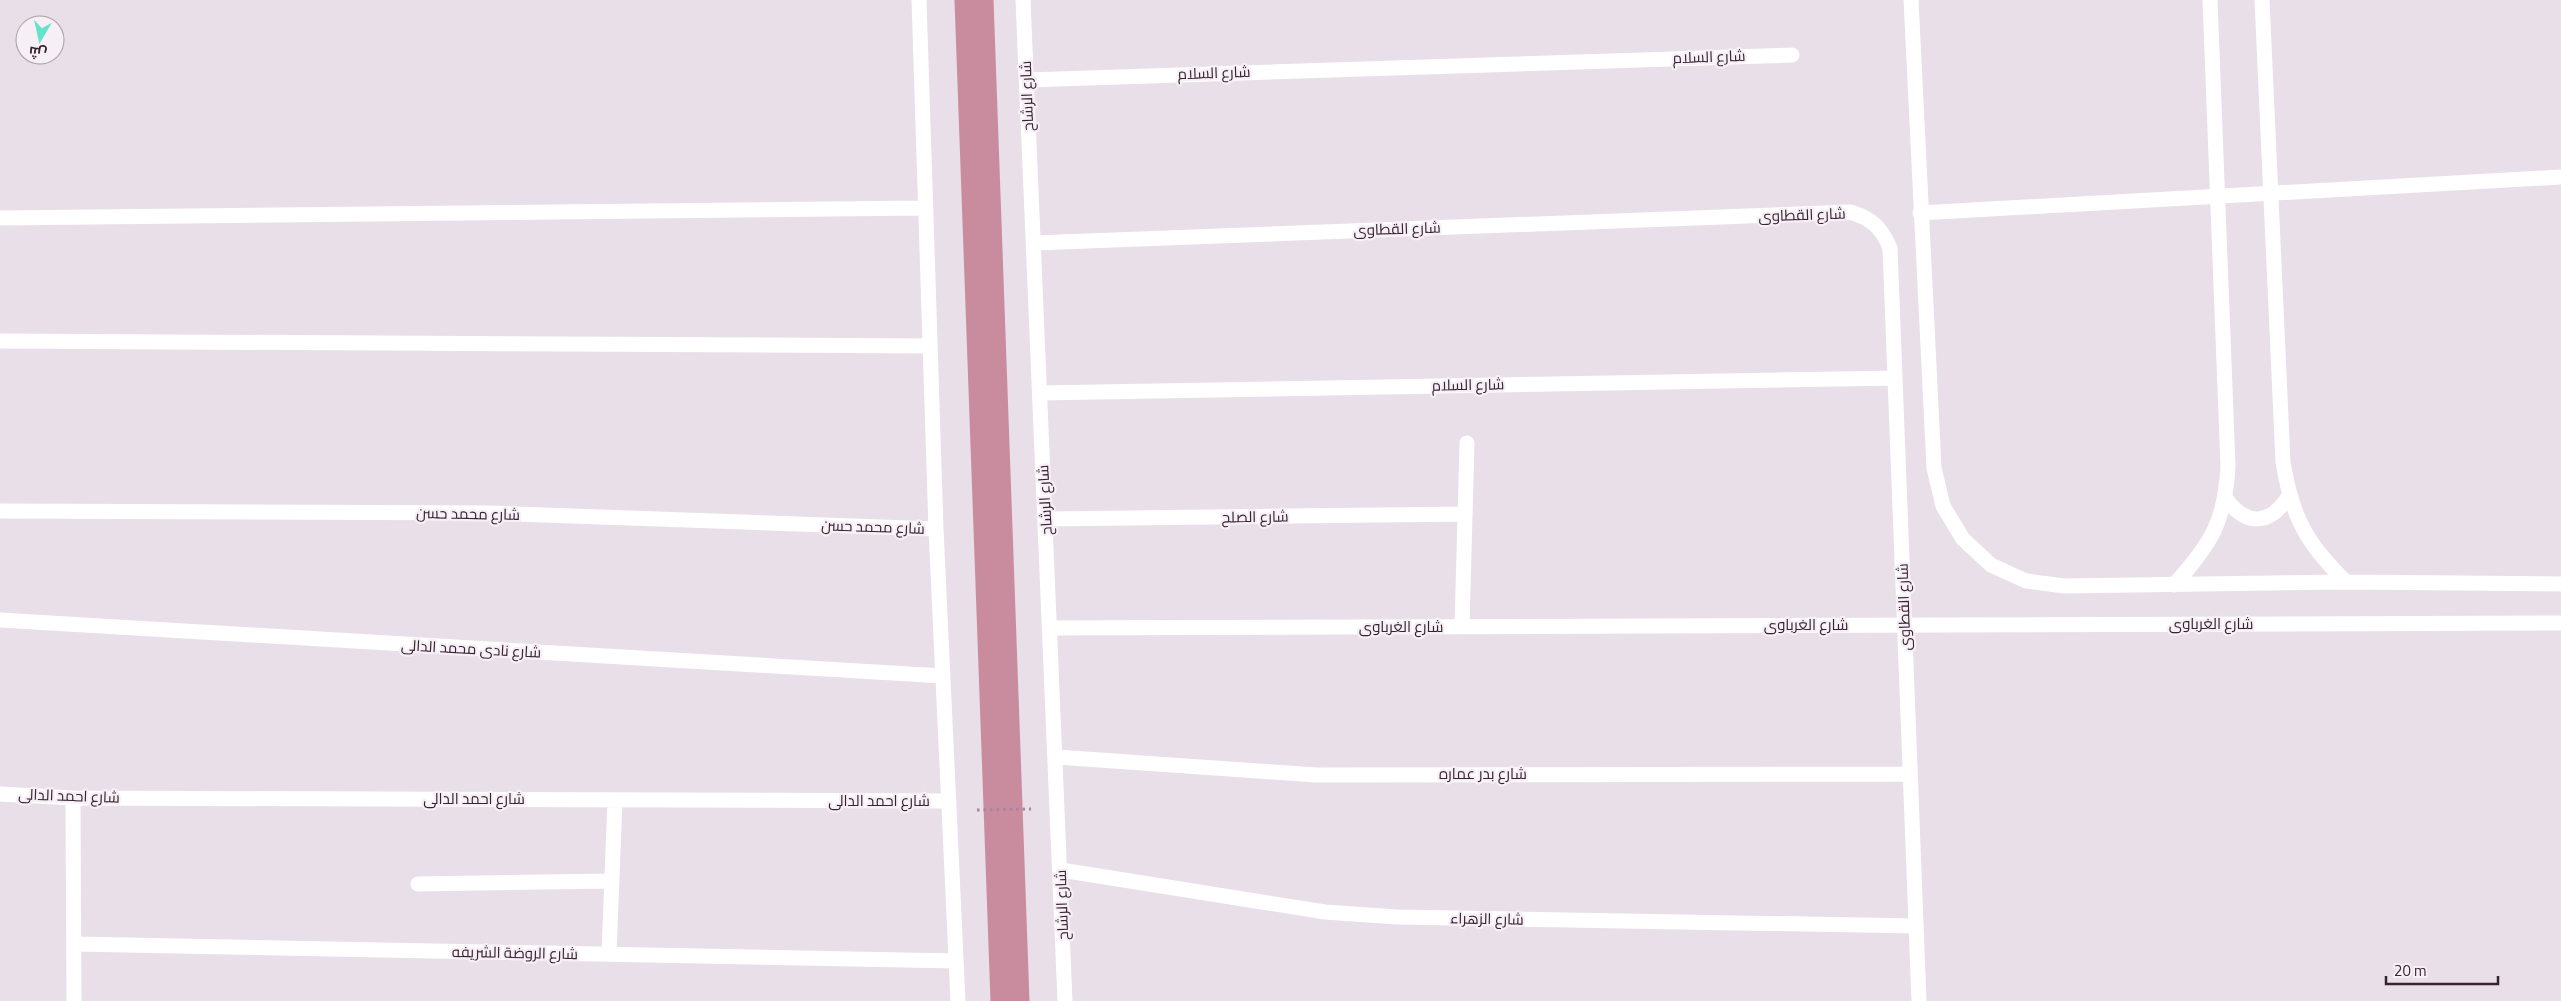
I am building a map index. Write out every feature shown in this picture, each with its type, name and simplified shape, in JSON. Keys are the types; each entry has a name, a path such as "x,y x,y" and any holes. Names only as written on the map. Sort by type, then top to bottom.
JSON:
{"street":[{"path":"919,0 936,529 958,1001"},
{"name":"شارع الرشاح","path":"1023,0 1051,628 1065,1001"},
{"path":"1911,0 1934,468 1943,506 1962,539 1991,565 2026,581 2064,586 2346,582 2561,584"},
{"path":"2174,585 2198,559 2215,530 2226,499 2228,466 2216,197 2210,0"},
{"path":"2262,0 2283,462 2289,496 2302,528 2321,558 2346,582"},
{"name":"شارع السلام","path":"1027,80 1792,55"},
{"path":"1920,213 2561,177"},
{"path":"0,218 925,208"},
{"name":"شارع القطاوى","path":"1034,243 1850,212 1864,216 1876,224 1885,234 1890,248 1919,1001"},
{"path":"0,341 930,346"},
{"name":"شارع السلام","path":"1040,393 1895,378"},
{"path":"1462,626 1466,443"},
{"path":"2226,499 2236,512 2251,518 2266,518 2280,510 2289,496"},
{"name":"شارع محمد حسن","path":"0,511 489,513 936,529"},
{"name":"شارع الصلح","path":"1046,519 1465,514"},
{"name":"شارع نادى محمد الدالى","path":"0,620 943,676"},
{"name":"شارع الغرباوى","path":"1051,628 2561,623"},
{"name":"شارع بدر عماره","path":"1056,758 1316,775 1910,774"},
{"name":"شارع احمد الدالى","path":"0,794 73,798 615,800 949,806"},
{"path":"73,798 74,1001"},
{"path":"609,954 615,800"},
{"name":"شارع الزهراء","path":"1061,870 1325,912 1398,917 1916,926"},
{"path":"418,884 612,881"},
{"name":"شارع الروضة الشريفه","path":"74,944 956,961"}],"path":[{"path":"949,806 1058,809"}],"waterway":[{"path":"974,0 1010,1001"}]}
